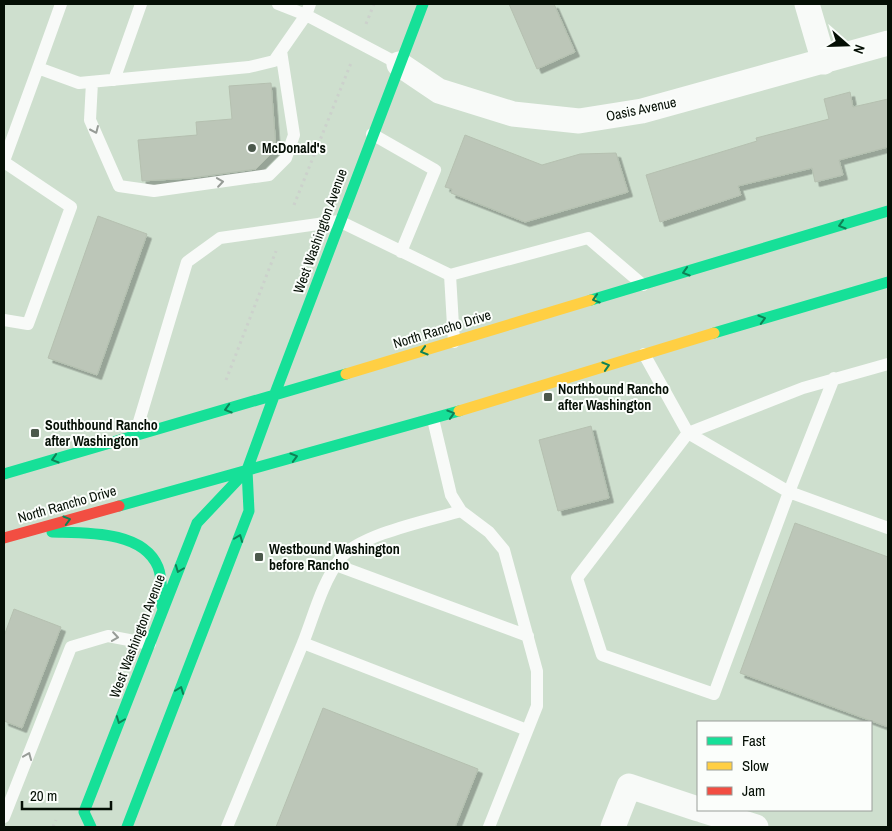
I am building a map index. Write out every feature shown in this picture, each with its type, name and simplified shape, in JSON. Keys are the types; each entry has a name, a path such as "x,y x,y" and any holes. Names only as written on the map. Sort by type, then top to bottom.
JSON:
{"main road":[{"name":"West Washington Avenue","path":"127,827 249,511 247,470 339,221 423,4"},
{"name":"North Rancho Drive","path":"4,474 274,396 888,211"},
{"name":"North Rancho Drive","path":"4,538 433,419 888,282"},
{"name":"West Washington Avenue","path":"91,827 84,812 197,523 247,470"},
{"path":"31,530 96,534 126,541 143,548 155,560 161,579 162,611"}],"street":[{"path":"807,4 824,62"},
{"name":"Oasis Avenue","path":"399,64 439,91 513,114 579,121 642,111 888,43"},
{"path":"613,827 629,786 697,808"},
{"path":"706,811 756,827"}],"lane":[{"path":"4,320 28,324 71,207 4,161 61,4"},
{"path":"114,80 141,4"},
{"path":"278,4 308,9 399,64"},
{"path":"38,68 80,83 249,67 274,60 308,9"},
{"path":"92,82 90,120 119,186 154,190 269,175 286,158 294,135 281,51"},
{"path":"372,134 434,170 401,252"},
{"path":"135,435 187,262 220,238 339,221 450,275 588,238 643,285"},
{"path":"450,275 454,342"},
{"path":"644,354 688,433 789,492 888,528"},
{"path":"834,378 789,492 714,694 602,655 577,578 688,433 803,388 834,378 888,364"},
{"path":"433,419 451,495 461,511 489,532 504,550 537,671 537,706 489,827"},
{"path":"227,827 303,643 327,579 342,556 366,539 461,511"},
{"path":"336,565 528,636"},
{"path":"4,817 71,647 108,636 150,644"},
{"path":"303,643 527,730"}],"building":[{"path":"509,4 554,4 575,52 537,69"},
{"path":"271,83 276,149 256,169 190,178 142,181 138,140 197,135 196,122 232,119 229,86"},
{"path":"850,92 853,107 888,99 888,147 839,160 843,175 815,182 812,168 738,186 741,195 660,222 646,175 757,141 756,138 829,119 824,99"},
{"path":"465,135 542,165 580,154 616,153 628,192 525,222 451,193 452,189 445,187"},
{"path":"98,216 147,234 97,375 48,358"},
{"path":"591,426 609,498 558,511 539,440"},
{"path":"795,523 888,557 888,727 740,673"},
{"path":"14,609 61,627 22,728 4,721 4,636"},
{"path":"323,708 478,769 455,827 276,827"}],"traffic: fast":[{"path":"274,396 423,4"},
{"path":"591,300 888,211"},
{"path":"714,333 888,282"},
{"path":"4,474 346,374"},
{"path":"91,827 84,812 197,523 247,470 274,396"},
{"path":"119,506 459,411"},
{"path":"127,827 249,511 247,470"},
{"path":"52,532 112,536 140,546 150,555 160,572 162,606"}],"traffic: slow":[{"path":"346,374 591,300"},
{"path":"459,411 714,333"}],"traffic: jam":[{"path":"4,538 119,506"}],"place":[{"name":"McDonald's","path":"252,148"},
{"name":"Northbound Rancho after Washington","path":"548,397"},
{"name":"Southbound Rancho after Washington","path":"35,433"},
{"name":"Westbound Washington before Rancho","path":"259,557"}]}
